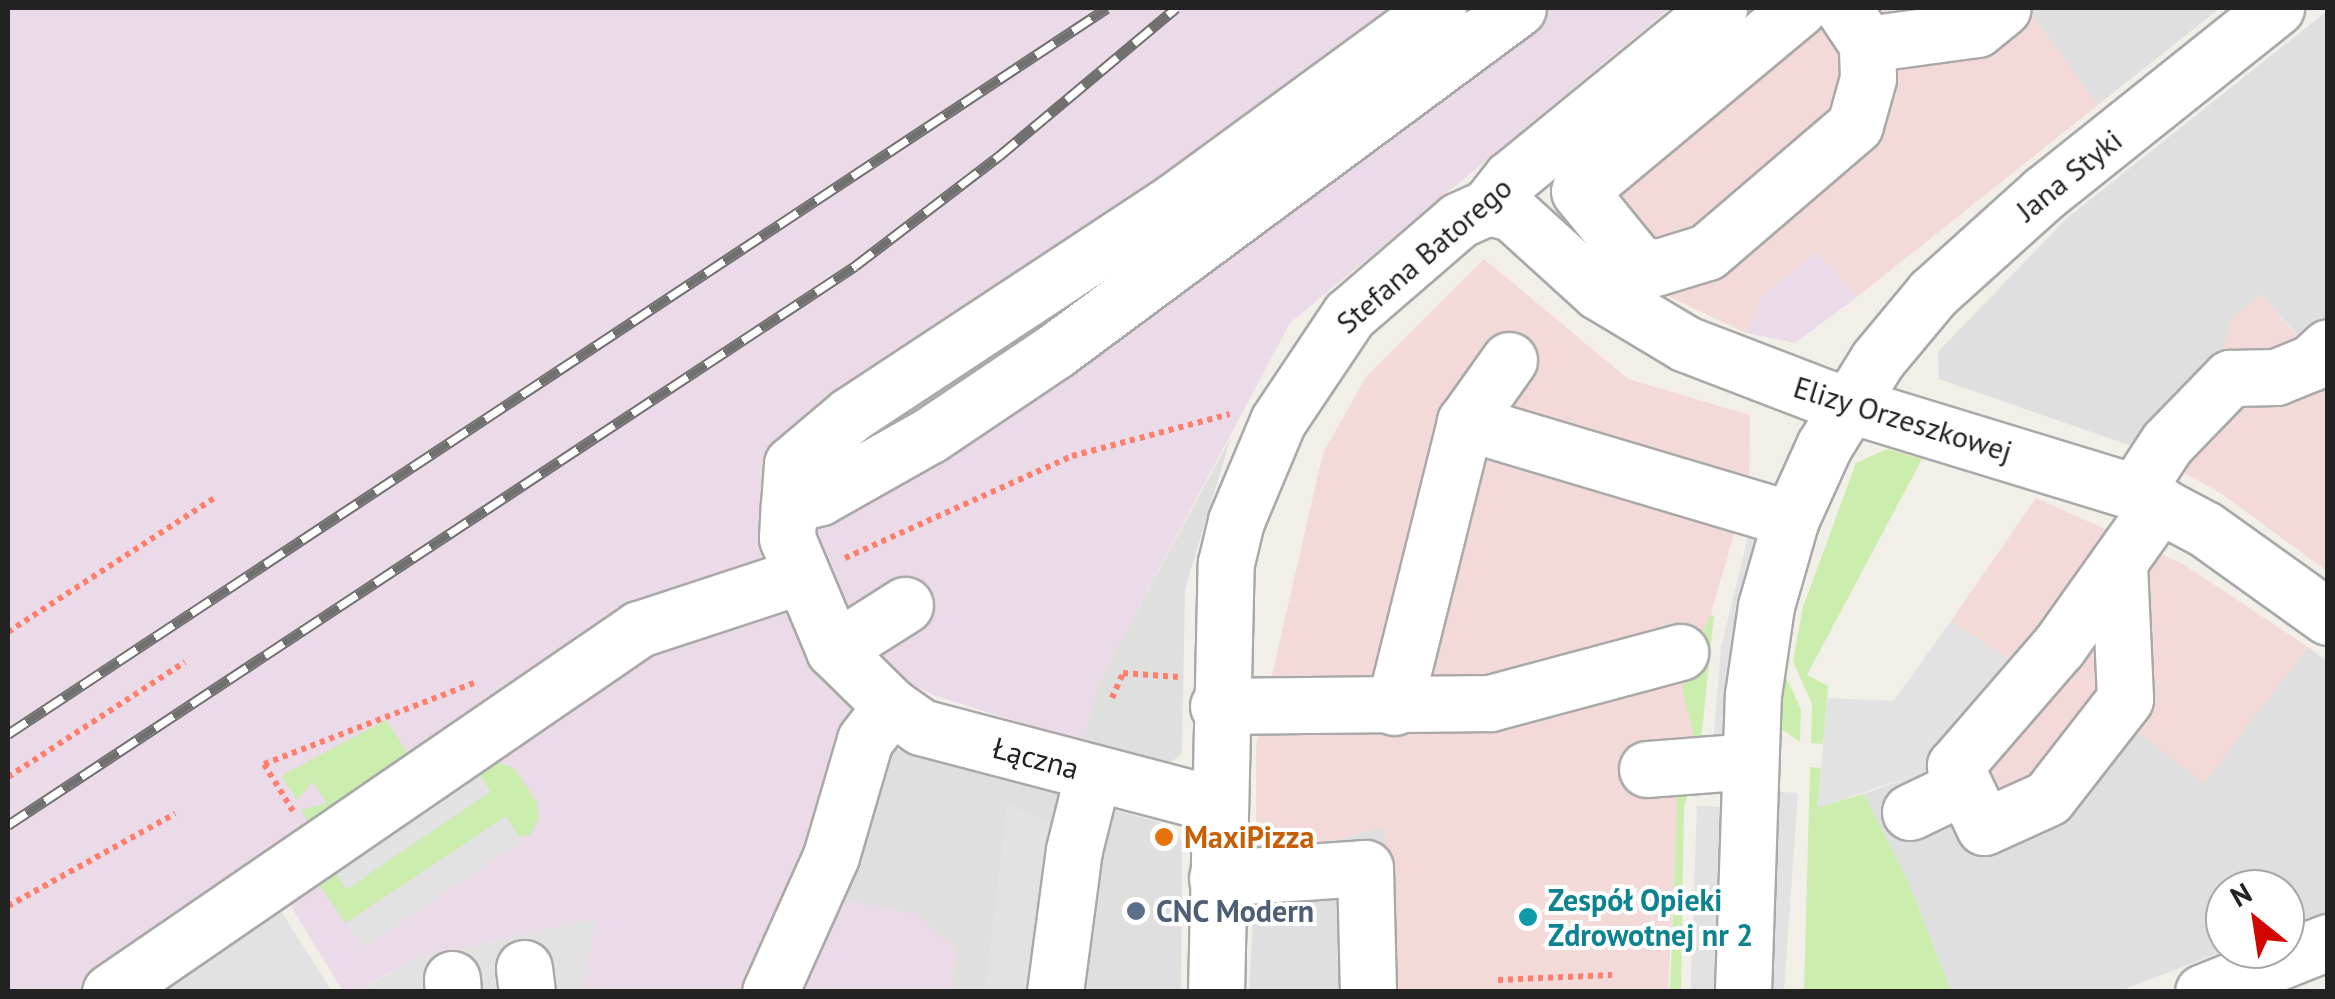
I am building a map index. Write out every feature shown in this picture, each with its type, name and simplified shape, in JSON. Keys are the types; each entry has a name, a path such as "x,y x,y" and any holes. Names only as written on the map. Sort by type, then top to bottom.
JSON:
{"street":[{"path":"770,992 832,856 865,740 863,681 800,576 784,521 792,464 850,415 1176,200 1438,8"},
{"path":"789,506 820,497 930,436 1055,351 1518,8"},
{"name":"Stefana Batorego","path":"1216,992 1218,805 1204,692 1236,520 1278,421 1350,315 1459,220 1488,207 1511,178 1719,8"},
{"path":"1799,8 1578,192 1638,262 1655,268 1707,252 1855,125 1868,78 1855,26 1977,29 2003,8"},
{"name":"Jana Styki","path":"1742,992 1750,761 1766,606 1792,519 1864,381 1915,312 1982,247 2276,8"},
{"name":"Elizy Orzeszkowej","path":"1488,207 1512,213 1599,292 1647,324 1738,368 1864,381 2147,498 2328,617"},
{"path":"2119,565 2125,699 2048,798 1984,827 1955,766 2119,565 2167,444 2230,378 2276,377 2328,348"},
{"path":"1394,707 1465,422 1510,360"},
{"path":"1465,422 1792,519"},
{"path":"110,992 639,629 800,576"},
{"path":"863,681 905,606"},
{"path":"1204,692 1394,707 1490,703 1680,652"},
{"name":"Łączna","path":"863,681 921,728 1218,805"},
{"path":"1646,769 1750,761"},
{"path":"1055,992 1074,850 1094,774"},
{"path":"1910,812 1964,786"},
{"path":"1216,878 1365,868 1368,992"},
{"path":"2203,992 2328,942"}],"path":[{"path":"800,576 1072,456 1245,412"},
{"path":"8,632 214,498"},
{"path":"8,777 185,662"},
{"path":"1112,698 1123,674 1204,692"},
{"path":"318,850 264,764 398,707 490,677"},
{"path":"8,906 175,814"},
{"path":"1498,980 1612,975"}],"shaded area":[{"path":"8,8 1670,8 1290,323 1097,688 1083,742 933,695 876,666 843,732 882,745 842,899 917,914 957,949 951,992 598,991 583,987 596,918 411,960 358,991 343,991 269,871 82,991 8,991"},
{"path":"1762,8 2027,8 2098,105 1857,297 1817,252 1762,296 1746,333 1672,298 1622,265 1559,174"},
{"path":"2027,8 2220,8 2098,105"},
{"path":"2327,11 2327,318 2302,340 2260,294 2219,369 2146,451 1939,379 1938,352 2066,219"},
{"path":"1817,252 1857,297 1795,343 1746,333 1762,296"},
{"path":"1484,259 1628,379 1750,415 1749,482 1698,659 1694,737 1678,801 1668,991 1390,991 1384,827 1256,862 1256,745 1323,453 1366,377"},
{"path":"2260,294 2301,340 2327,318 2327,571 2222,494 2146,451 2219,369 2231,320"},
{"path":"1231,437 1185,589 1182,754 1167,765 1083,742 1097,688"},
{"path":"2036,498 2183,564 2308,647 2204,783 2122,721 1974,841 1938,767 2022,668 1951,621"},
{"path":"1750,528 1759,546 1724,737 1713,747 1721,648"},
{"path":"1951,621 2022,668 1938,767 1818,808 1827,698 1894,701"},
{"path":"2308,647 2327,661 2327,911 2305,919 2305,869 2205,869 2205,958 2120,991 1951,991 1909,883 1864,794 1938,767 2122,721 2204,782"},
{"path":"882,745 1173,826 1182,842 1181,991 951,991 957,949 842,900"},
{"path":"474,767 491,792 347,889 330,864"},
{"path":"1769,791 1798,793 1784,992 1755,992"},
{"path":"1007,804 1086,838 1080,991 985,992"},
{"path":"1697,806 1726,807 1720,992 1691,992"},
{"path":"506,817 522,841 364,948 348,924"},
{"path":"1384,827 1390,991 1249,992 1256,862"},
{"path":"279,908 331,990 171,991 164,981"},
{"path":"597,918 583,986 598,991 358,992 411,960"}],"green space":[{"path":"1887,449 1922,459 1807,675 1828,686 1823,744 1811,743 1812,704 1793,661 1803,607 1856,463"},
{"path":"1710,615 1714,616 1700,749 1680,740 1694,736 1682,688"},
{"path":"1783,671 1801,709 1800,742 1778,727"},
{"path":"386,720 413,761 313,829 301,810 327,803 313,782 297,800 281,776"},
{"path":"493,760 515,769 537,802 539,818 530,835 519,837 505,817 346,923 315,879 331,866 346,889 490,791 477,771"},
{"path":"1810,767 1821,768 1818,807 1864,794 1909,883 1951,991 1804,992"},
{"path":"1693,779 1684,806 1681,991 1670,991 1678,780"}],"railway":[{"path":"8,734 1107,8"},
{"path":"8,825 855,266 999,156 1176,8"}],"place":[{"name":"MaxiPizza","path":"1164,837"},
{"name":"CNC Modern","path":"1136,911"},
{"name":"Zespół Opieki Zdrowotnej nr 2","path":"1528,917"}]}
